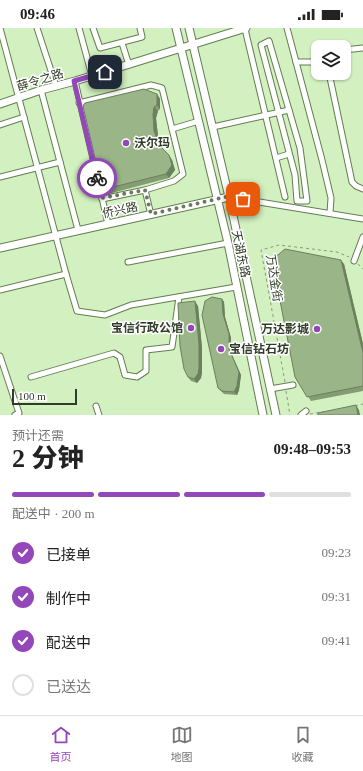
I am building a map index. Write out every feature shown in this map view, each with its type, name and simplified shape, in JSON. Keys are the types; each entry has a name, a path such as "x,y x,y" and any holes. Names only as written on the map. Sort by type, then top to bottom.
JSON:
{"main road":[{"name":"天湖东路","path":"176,28 218,199 264,415"},
{"name":"天湖东路","path":"189,28 230,196 276,415"},
{"name":"薛令之路","path":"0,104 41,90 129,65 242,29"},
{"name":"侨兴路","path":"0,248 230,196"}],"street":[{"path":"0,28 55,236 77,311 105,315 131,305 236,287"},
{"path":"37,28 56,86"},
{"path":"79,28 92,76"},
{"path":"93,28 100,48 142,37 140,28"},
{"path":"287,28 328,182 331,198 330,213"},
{"path":"242,29 266,116 285,196"},
{"path":"269,41 289,110 300,148 306,201 297,201 295,174 261,45 269,41"},
{"path":"122,43 129,65"},
{"path":"351,49 363,48"},
{"path":"296,62 311,62"},
{"path":"330,80 352,182 356,186 363,189"},
{"path":"74,81 108,224"},
{"path":"80,103 151,85 162,88 183,174 174,181 145,190 102,198"},
{"path":"41,90 78,230"},
{"path":"213,127 289,110"},
{"path":"0,125 24,117"},
{"path":"172,129 199,121"},
{"path":"276,158 290,154"},
{"path":"0,177 60,162"},
{"path":"145,190 151,214"},
{"name":"侨兴路","path":"230,196 363,219"},
{"path":"354,261 363,237"},
{"path":"128,262 228,243"},
{"path":"0,290 66,274"},
{"path":"31,377 114,353 120,357 125,375 137,377 146,371 146,350 172,347 179,297"},
{"path":"0,356 20,413 15,415"},
{"path":"270,389 293,385"},
{"path":"96,406 99,415"},
{"path":"301,415 308,412"}],"path":[{"name":"万达金街","path":"290,415 261,250 279,245 337,252 354,261 363,270"},
{"path":"354,407 363,404"},
{"path":"308,412 339,409"}],"building":[{"name":"沃尔玛","path":"144,89 157,94 157,105 154,107 153,114 154,131 160,146 169,155 172,165 166,174 105,189 102,188 83,106 85,103"},
{"path":"285,249 341,260 363,353 363,386 307,397 295,377 272,260"},
{"name":"宝信钻石坊","path":"212,297 222,299 223,314 229,334 229,349 239,372 237,386 234,392 222,391 218,388 202,315 205,301"},
{"name":"宝信行政公馆","path":"195,301 199,344 199,368 198,374 194,379 188,377 184,369 180,346 178,303"},
{"path":"356,405 358,415 318,415 318,413"}],"way so far":[{"path":"97,178 102,198 145,190 151,214 230,196 243,199"}],"place":[{"name":"沃尔玛","path":"126,143"},
{"name":"宝信行政公馆","path":"191,328"},
{"name":"万达影城","path":"317,329"},
{"name":"宝信钻石坊","path":"221,349"}],"route":[{"path":"97,178 74,81 105,72"}]}
